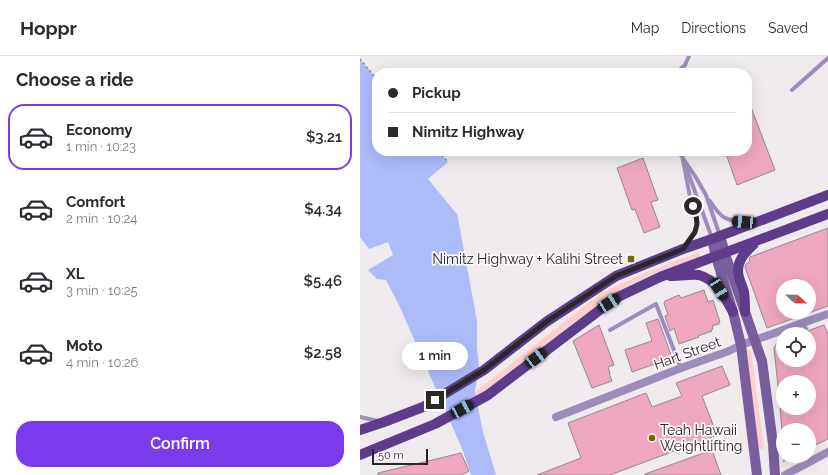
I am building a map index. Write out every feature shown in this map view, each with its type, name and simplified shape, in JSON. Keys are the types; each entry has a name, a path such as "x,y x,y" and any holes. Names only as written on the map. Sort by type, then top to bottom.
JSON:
{"main road":[{"path":"360,430 422,407 484,370 546,322 616,276 828,194"},
{"path":"360,455 435,424 488,395 618,297 660,277 828,214"},
{"path":"716,237 742,345 757,475"},
{"path":"745,312 744,292 738,269 745,252 757,241"},
{"path":"721,255 727,260 762,361 773,444 775,475"},
{"path":"660,277 698,275 711,281 719,289 733,312"}],"street":[{"name":"Hart Street","path":"556,417 681,368 828,314"},
{"path":"785,475 828,452"}],"lane":[{"path":"682,68 690,56"},
{"path":"792,90 828,58"},
{"path":"682,156 717,212 724,218 736,222 752,223"},
{"path":"682,156 716,237"},
{"path":"682,156 697,224 695,232 683,249"},
{"path":"706,195 716,237"},
{"path":"610,330 656,304 681,368"},
{"path":"803,323 805,327"},
{"path":"360,417 384,422"}],"path":[{"path":"360,59 372,73"},
{"path":"443,156 448,162"}],"shaded area":[{"path":"699,252 700,257 650,275 620,290 477,402 475,392 601,293 647,272"},
{"path":"747,350 751,351 764,448 763,450 758,448"}],"water":[{"path":"360,59 372,73 372,156 443,156 448,162 428,179 457,213 477,321 479,366 475,392 483,432 496,475 471,475 463,451 399,305 386,280 377,279 368,270 393,255 388,242 369,249 360,237"}],"building":[{"path":"752,110 775,170 737,185 727,156 752,156"},
{"path":"643,158 658,200 651,202 660,227 644,233 635,209 632,210 617,168"},
{"path":"828,228 828,306 816,310 816,279 776,279 776,319 792,319 767,328 745,267 746,264 750,262 750,257"},
{"path":"704,290 708,302 713,300 720,322 719,324 712,326 712,331 679,344 674,328 670,331 665,316 668,315 664,303 665,301 679,295 681,298"},
{"path":"658,319 672,358 632,372 625,350 652,341 646,323"},
{"path":"599,325 614,365 608,367 612,381 592,388 573,341"},
{"path":"824,325 828,334 828,439 816,445 816,423 781,423 781,415 816,415 816,375 777,375 774,348 776,345 776,367 816,367 816,328"},
{"path":"722,366 730,385 702,396 717,435 610,475 537,475 581,458 568,423 646,393 652,407 682,396 676,383"},
{"path":"712,450 721,475 645,475 645,474"},
{"path":"461,453 469,471 462,475 378,475 378,473"}],"place":[{"name":"Nimitz Highway + Kalihi Street","path":"631,259"},
{"name":"Teah Hawaii Weightlifting","path":"652,438"}],"route":[{"path":"435,400 484,370 546,322 616,276 683,249 695,232 697,224 693,206"}]}
